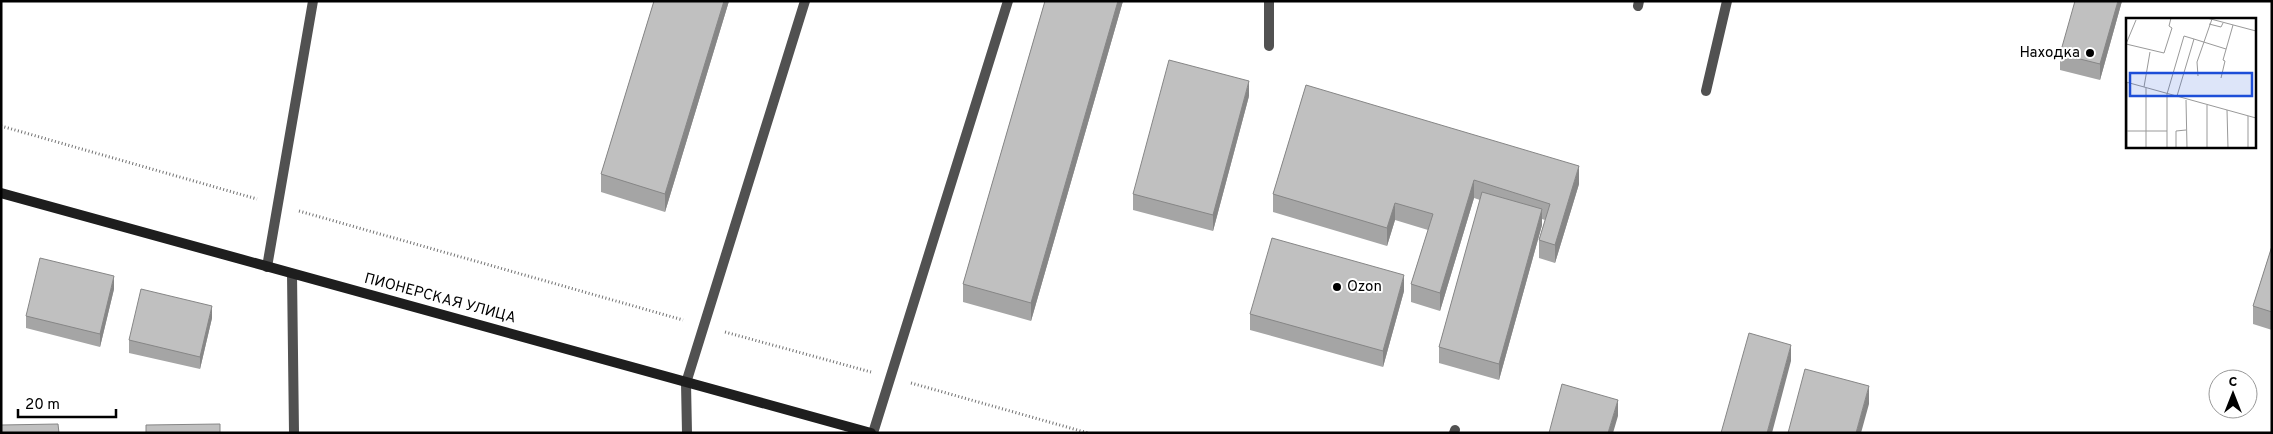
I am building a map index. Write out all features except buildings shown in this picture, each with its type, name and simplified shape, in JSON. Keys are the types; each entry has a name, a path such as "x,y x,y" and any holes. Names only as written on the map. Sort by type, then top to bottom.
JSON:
{"street":[{"path":"267,267 313,1"},
{"path":"687,433 686,383 806,1"},
{"path":"872,433 1008,1"},
{"path":"1268,46 1269,1"},
{"path":"1706,90 1727,1"},
{"name":"ПИОНЕРСКАЯ УЛИЦА","path":"1,193 872,433"},
{"path":"292,274 294,433"}],"path":[{"path":"1,126 1088,433"}],"place":[{"name":"Находка","path":"2090,53"},
{"name":"Ozon","path":"1337,287"}]}
